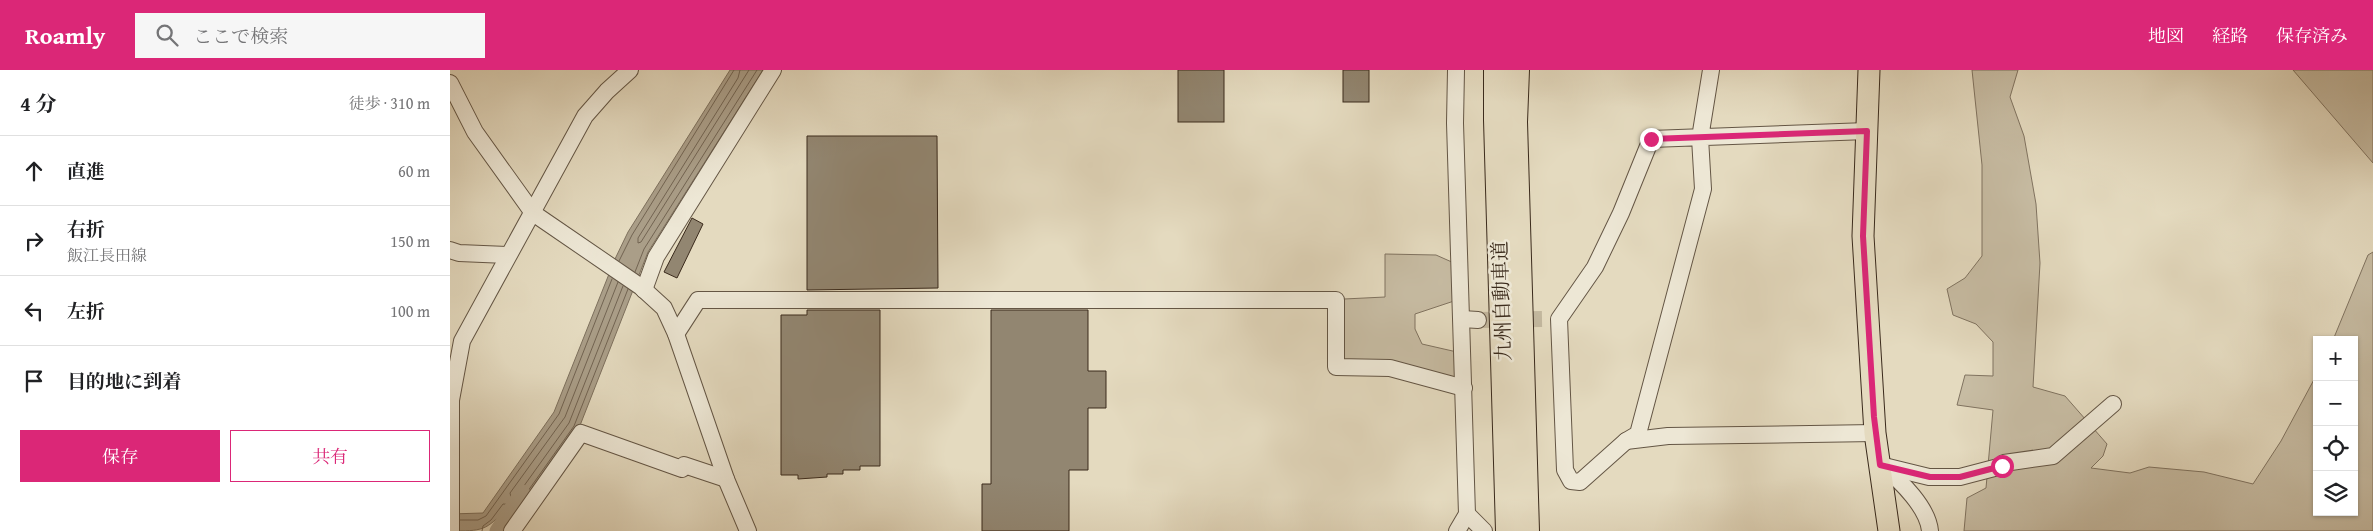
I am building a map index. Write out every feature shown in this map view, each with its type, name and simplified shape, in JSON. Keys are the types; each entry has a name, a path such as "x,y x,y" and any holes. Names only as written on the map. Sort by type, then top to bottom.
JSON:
{"highway":[{"name":"九州自動車道","path":"1496,70 1496,120 1518,525"},
{"name":"九州自動車道","path":"1517,70 1515,122 1518,525"}],"main road":[{"path":"1869,70 1863,236 1875,433 1889,531"}],"street":[{"path":"451,531 451,400 457,359 462,341 507,255 533,213 585,116 607,91 630,70"},
{"path":"642,289 656,257 772,70"},
{"path":"1456,70 1455,123 1467,514 1456,531"},
{"path":"1711,70 1700,138 1703,189 1638,434 1626,441 1580,482 1571,481 1565,470 1553,319 1595,267 1621,213 1651,139 1700,138 1867,131"},
{"path":"450,83 475,132 533,213 642,289 664,308 676,334 726,479 748,531"},
{"path":"450,250 459,253 507,255"},
{"path":"676,334 698,300 1336,300 1336,367 1390,368 1464,388"},
{"path":"1462,319 1478,320"},
{"path":"1880,465 1930,477 1960,477 2002,466 2004,463 2053,456 2114,404"},
{"path":"512,531 581,433 682,469 684,466 726,479"},
{"path":"1626,441 1668,436 1875,433"},
{"path":"1880,465 1901,481 1929,522 1930,531"},
{"path":"1467,514 1484,531"}],"shaded area":[{"path":"1972,70 2018,70 2010,97 2024,136 2036,204 2040,263 2033,387 2065,396 2107,444 2103,456 2091,468 2130,473 2149,467 2204,472 2253,484 2281,441 2313,381 2313,516 2358,516 2358,336 2335,336 2368,255 2373,252 2373,531 1964,531 1967,498 1986,488 1993,410 1957,405 1965,375 1993,376 1993,342 1976,324 1953,315 1947,289 1965,278 1982,256 1982,165"},
{"path":"2293,70 2373,70 2373,163"},
{"path":"1385,254 1436,255 1454,263 1454,301 1415,314 1415,329 1422,344 1457,352 1458,378 1344,364 1344,299 1385,297"}],"water":[{"path":"730,70 763,70 648,252 579,428 518,513 506,508 494,521 483,528 470,531 450,531 450,514 483,513 554,412 615,259 628,232"}],"building":[{"path":"1178,70 1224,70 1224,122 1178,122"},
{"path":"1343,70 1369,70 1369,102 1343,102"},
{"path":"807,136 937,136 938,288 807,290"},
{"path":"692,218 703,224 677,278 664,272"},
{"path":"807,310 880,310 880,466 860,466 860,470 843,470 843,474 827,474 827,477 798,479 798,475 781,475 781,315 807,315"},
{"path":"991,310 1088,310 1088,371 1106,371 1106,408 1088,408 1088,470 1069,470 1069,531 982,531 982,484 991,484"}],"waterway":[{"path":"497,531 522,492"}],"tunnel":[{"path":"1478,320 1546,319"}],"route":[{"path":"1651,139 1867,131 1863,236 1875,433 1880,465 1930,477 1960,477 2002,466"}]}
